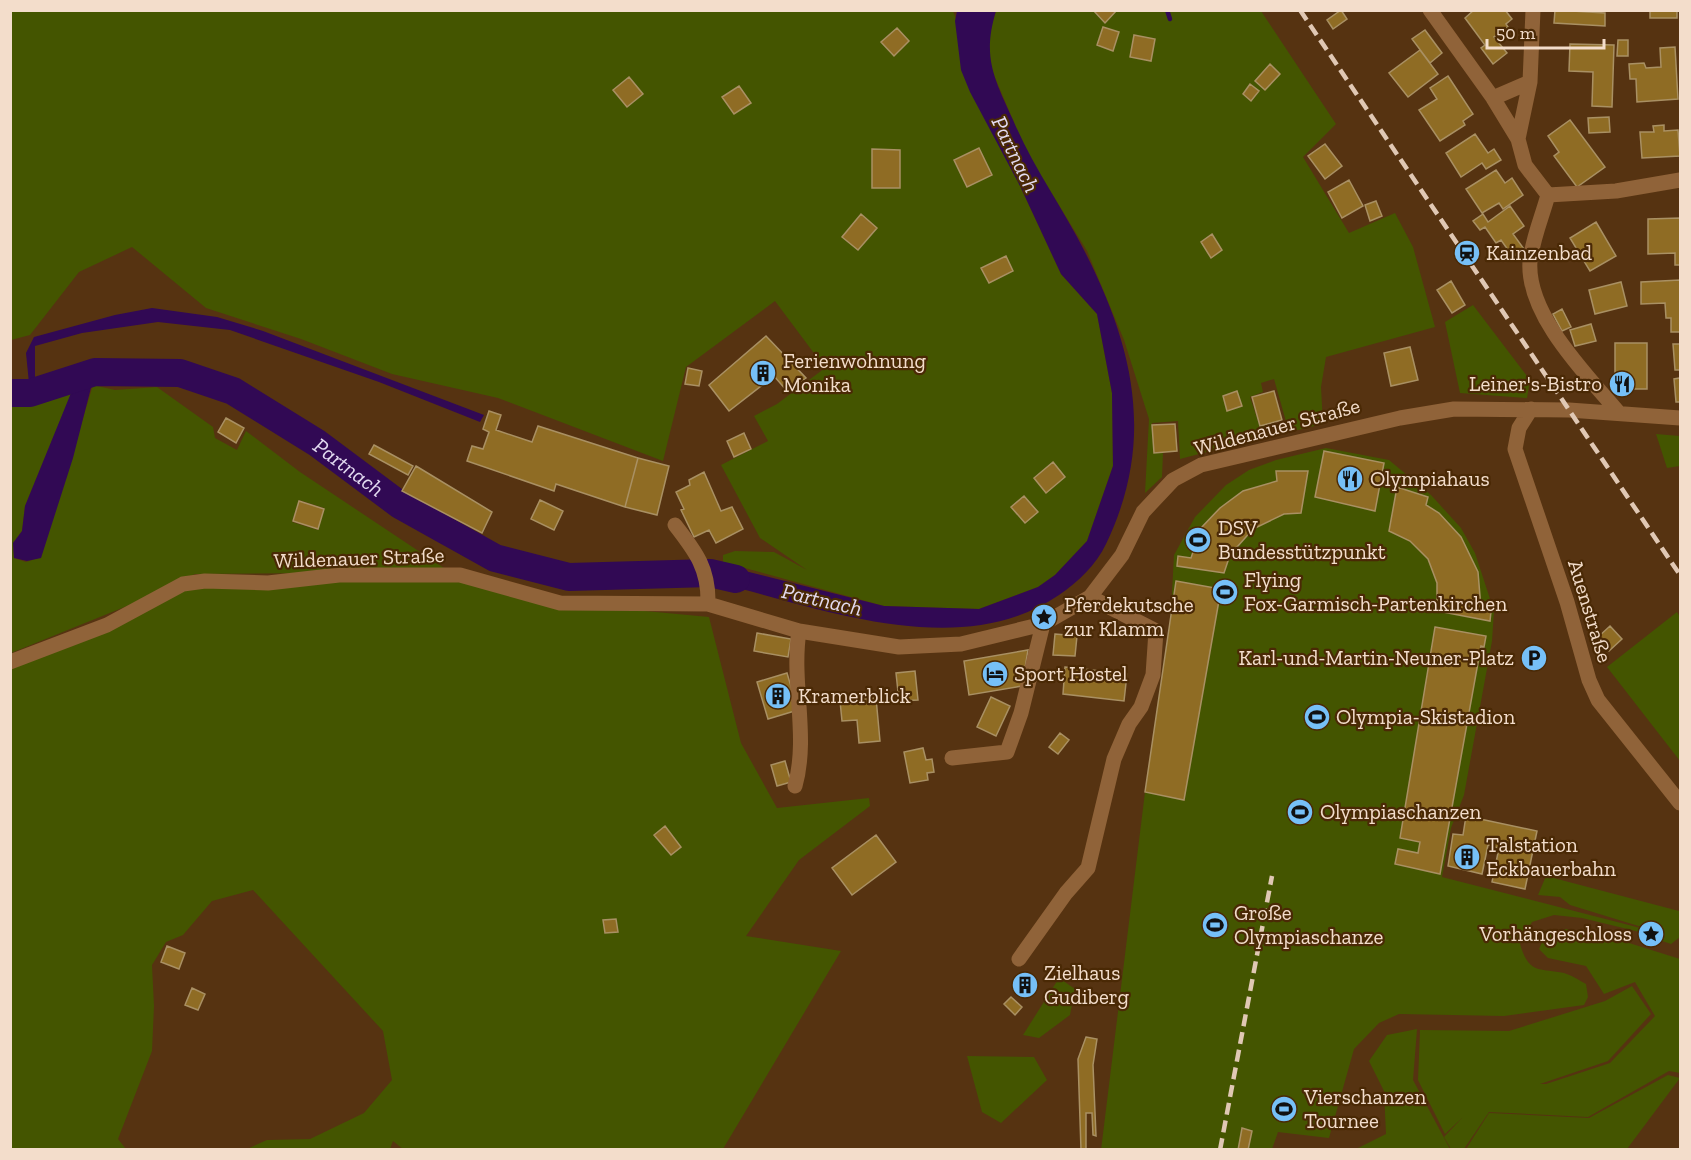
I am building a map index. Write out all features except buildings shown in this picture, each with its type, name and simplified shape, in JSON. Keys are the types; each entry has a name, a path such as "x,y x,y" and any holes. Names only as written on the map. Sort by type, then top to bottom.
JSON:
{"street":[{"path":"1430,10 1493,98 1518,139 1525,165 1548,195"},
{"path":"1518,139 1530,82 1533,10"},
{"path":"1493,98 1530,82"},
{"path":"1548,195 1616,191 1680,180"},
{"path":"1548,195 1536,231 1530,263 1535,296 1560,341 1619,413"},
{"name":"Wildenauer Straße","path":"10,662 107,625 183,584 205,580 268,583 339,575 460,575 560,603 708,604 799,631 899,647 961,644 1043,624 1090,597 1122,555 1143,512 1173,480 1201,465 1400,417 1454,409 1531,409 1680,417"},
{"name":"Auenstraße","path":"1531,409 1519,428 1515,449 1552,546 1589,680 1598,700 1680,803"},
{"path":"675,525 698,554 708,584 708,604"},
{"path":"1019,958 1066,893 1088,868 1114,759 1129,724 1141,706 1153,675 1156,631 1090,597"},
{"path":"952,758 1007,752 1021,713 1043,624"},
{"path":"795,786 800,769 795,657 799,631"}],"green space":[{"path":"10,11 953,11 1021,188 1061,274 1097,314 1112,393 1113,466 1087,541 1055,575 1038,587 979,609 884,606 723,562 723,555 735,551 774,552 807,570 760,538 721,465 768,441 754,416 777,404 825,368 775,301 686,367 663,461 498,398 392,374 301,339 206,308 132,247 79,272 30,335 11,340"},
{"path":"996,11 1261,11 1336,124 1303,157 1349,233 1395,213 1413,247 1435,327 1326,357 1321,387 1323,424 1289,432 1274,379 1261,383 1263,392 1250,397 1260,427 1269,425 1271,435 1180,459 1178,421 1152,423 1154,453 1163,453 1162,477 1145,493 1149,419 1124,340 1087,251 1027,153 990,66 988,36"},
{"path":"1473,305 1530,380 1527,398 1460,393 1445,322"},
{"path":"75,385 25,506 22,531 13,543 14,558 26,562 41,557 93,385 115,390 157,387 213,427 215,438 237,450 246,431 300,472 450,572 195,574 127,606 11,653 10,401","holes":["299,500 324,508 318,530 292,522"]},
{"path":"1656,434 1680,436 1680,466 1667,468"},
{"name":"Olympiaschanzen","path":"1326,448 1389,460 1431,495 1461,528 1475,553 1494,611 1492,641 1464,795 1451,828 1442,877 1652,931 1652,935 1582,918 1554,915 1532,922 1520,944 1523,954 1536,968 1564,973 1586,984 1588,997 1584,1005 1504,1016 1399,1014 1379,1023 1354,1049 1329,1138 1278,1132 1272,1149 1101,1150 1145,792 1170,629 1174,555 1195,517 1226,485 1249,470 1276,460"},
{"path":"460,575 560,603 709,617 741,743 777,808 869,798 870,806 799,860 746,936 841,951 723,1149 404,1150 393,1141 390,1149 247,1149 267,1140 310,1139 364,1113 392,1080 383,1031 253,890 212,901 183,935 166,942 152,965 154,1006 152,1051 118,1139 126,1149 11,1149 10,669 183,584"},
{"path":"1677,612 1680,617 1680,761 1607,667"},
{"path":"1546,876 1679,911 1680,937 1671,944 1662,941 1658,932 1570,905 1560,897 1538,895"},
{"path":"1566,929 1629,943 1680,959 1680,1073 1669,1071 1588,1117 1489,1112 1464,1149 1451,1149 1444,1137 1463,1117 1445,1134 1418,1080 1420,1030 1509,1031 1605,1001 1632,986 1651,1014 1608,1061 1540,1084 1546,1084 1610,1063 1655,1016 1635,982 1604,994 1586,966 1548,958 1539,949 1545,935"},
{"path":"1059,978 1075,989 1070,1015 1039,1038 1023,1035"},
{"path":"1417,1029 1413,1080 1450,1149 1356,1149 1386,1134 1384,1091 1369,1061 1387,1035"},
{"path":"967,1056 1034,1057 1047,1080 1001,1123 982,1112"},
{"path":"1668,1075 1680,1078 1627,1149 1466,1149 1489,1113 1589,1118"}],"water":[{"path":"957,11 996,11 992,27 990,55 996,79 1029,154 1076,235 1102,288 1127,361 1133,396 1134,433 1130,469 1121,506 1106,544 1086,572 1059,595 1020,615 978,625 935,628 890,624 800,605 715,582 709,562 884,606 979,609 1038,587 1055,575 1087,541 1113,466 1112,393 1097,314 1061,274 1021,188 970,92 961,70 955,21"},
{"path":"152,308 217,317 263,331 484,415 480,422 379,382 230,330 158,322 82,333 35,346 35,391 30,393 26,353 34,337 115,315"},
{"path":"95,372 73,458 41,558 27,561 14,558 13,543 22,531 25,506 71,393 79,386 82,377"}],"waterway":[{"path":"1167,10 1170,19"},
{"name":"Partnach","path":"10,393 30,393 95,372 180,373 233,391 317,443 400,505 495,558 569,577 710,573 736,579"}],"railway":[{"path":"1300,10 1680,575"},
{"path":"1220,1150 1272,876"}],"place":[{"name":"Kainzenbad","path":"1467,253"},
{"name":"Ferienwohnung Monika","path":"763,373"},
{"name":"Leiner's-Bistro","path":"1622,384"},
{"name":"Olympiahaus","path":"1350,479"},
{"name":"DSV Bundesstützpunkt","path":"1198,540"},
{"name":"Flying Fox-Garmisch-Partenkirchen","path":"1225,592"},
{"name":"Pferdekutsche zur Klamm","path":"1044,617"},
{"name":"Karl-und-Martin-Neuner-Platz","path":"1534,658"},
{"name":"Sport Hostel","path":"995,674"},
{"name":"Kramerblick","path":"778,696"},
{"name":"Olympia-Skistadion","path":"1317,717"},
{"name":"Olympiaschanzen","path":"1300,812"},
{"name":"Talstation Eckbauerbahn","path":"1467,857"},
{"name":"Große Olympiaschanze","path":"1215,925"},
{"name":"Vorhängeschloss","path":"1651,934"},
{"name":"Zielhaus Gudiberg","path":"1025,985"},
{"name":"Vierschanzen Tournee","path":"1284,1109"}]}
